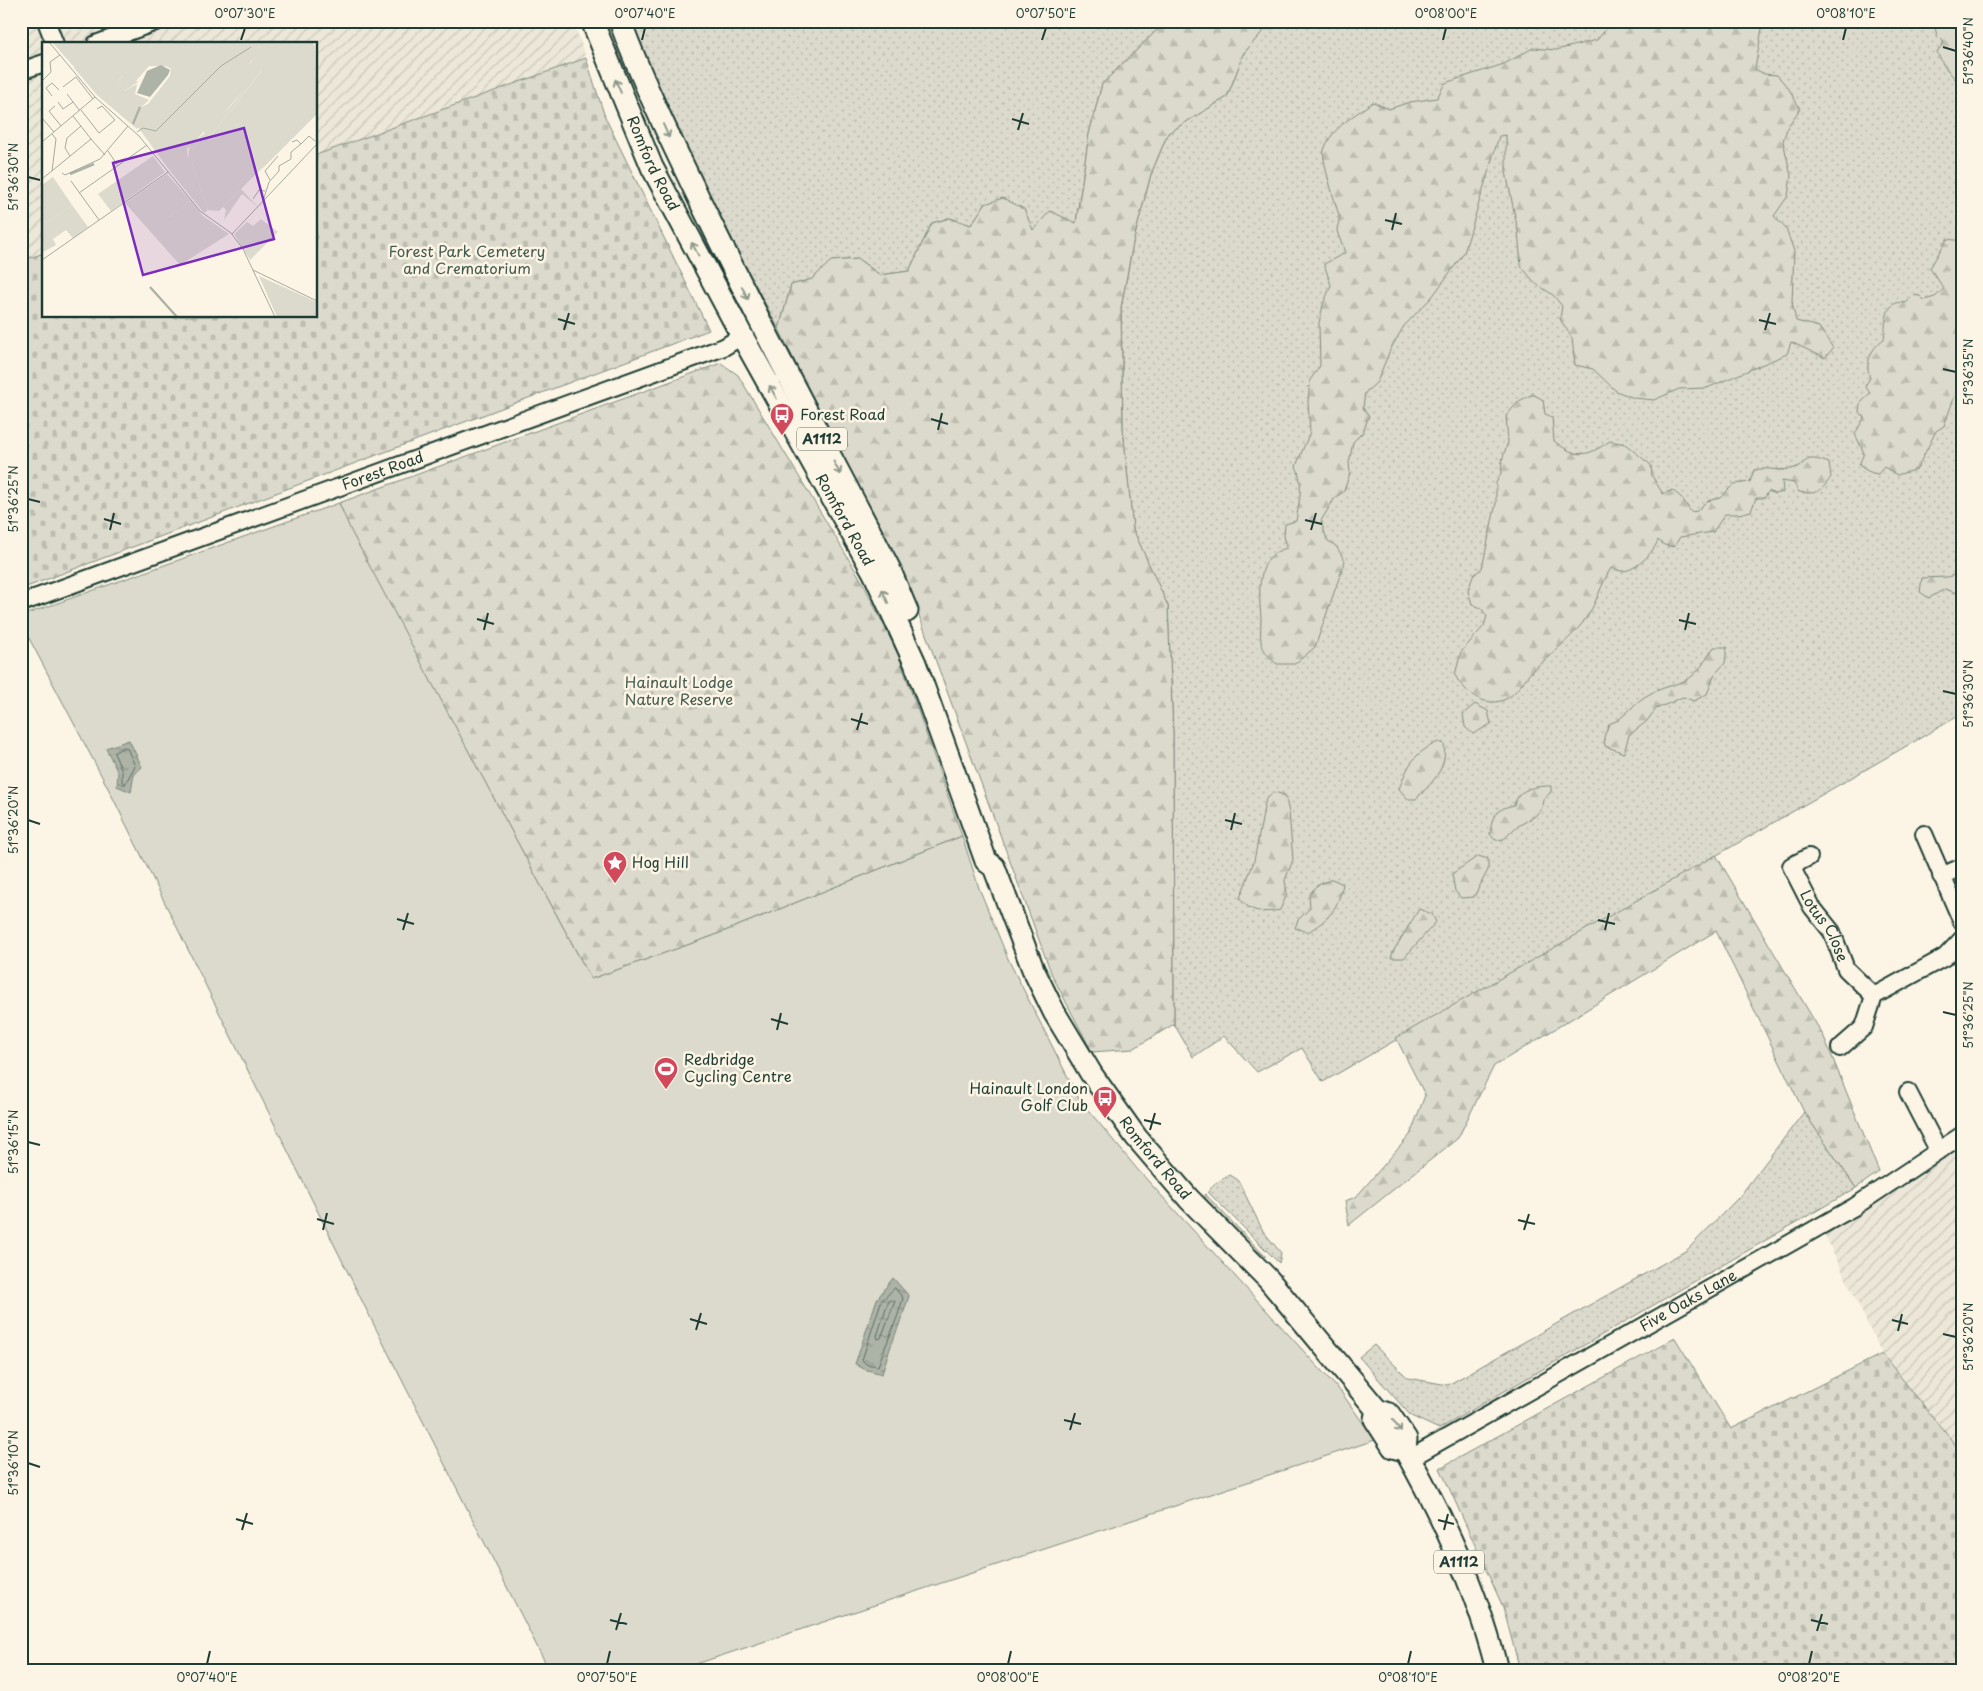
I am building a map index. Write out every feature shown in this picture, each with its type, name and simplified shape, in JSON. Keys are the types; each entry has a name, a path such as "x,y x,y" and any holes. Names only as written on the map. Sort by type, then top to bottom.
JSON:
{"main road":[{"name":"Romford Road","path":"592,21 652,167 742,336 874,573 915,663 986,861 994,867 1033,969 1054,1012 1092,1075 1136,1137 1189,1199 1268,1279 1376,1410 1388,1413 1406,1437 1407,1454 1471,1586 1497,1670"},
{"name":"Romford Road","path":"620,21 633,56 669,136 757,319 889,568 926,658 996,861 994,867"}],"street":[{"path":"46,21 54,42"},
{"path":"101,42 158,21"},
{"path":"21,71 42,64"},
{"name":"Forest Road","path":"21,603 724,347 742,336"},
{"path":"1924,834 1962,922"},
{"name":"Lotus Close","path":"1809,857 1791,866 1812,908 1832,932 1846,969 1874,996"},
{"path":"1941,876 1962,867"},
{"path":"1840,1048 1864,1027 1874,996 1944,957 1962,939"},
{"path":"1908,1092 1935,1144 1942,1149"},
{"name":"Five Oaks Lane","path":"1407,1454 1854,1207 1962,1135"}],"shaded area":[{"path":"21,21 573,21 586,58 318,154 318,42 42,42 42,254 21,261"},
{"path":"1962,1142 1962,1453 1882,1354 1823,1231"}],"green space":[{"path":"632,21 1174,21 1156,31 1102,84 1089,134 1076,223 1033,230 985,204 971,225 950,218 932,223 909,271 880,275 858,259 832,261 812,279 791,285 779,329 700,177"},
{"path":"1174,21 1316,21 1264,30 1244,53 1227,97 1168,133 1151,174 1133,243 1121,308 1123,429 1133,529 1168,606 1173,733 1174,1024 1133,1049 1092,1052 1052,975 914,602 779,329 791,285 812,279 831,261 858,259 880,275 909,271 932,223 950,218 971,225 985,204 1003,198 1024,209 1033,230 1050,211 1076,223 1089,134 1102,84 1156,31"},
{"path":"1316,21 1962,21 1962,714 1323,1082 1302,1048 1257,1072 1224,1036 1193,1057 1174,1024 1173,733 1168,606 1133,530 1123,429 1121,308 1133,243 1151,174 1168,133 1227,97 1244,53 1264,29"},
{"path":"1613,21 1786,21 1782,25 1762,28 1755,69 1764,74 1777,75 1789,89 1800,109 1788,126 1783,141 1791,176 1788,196 1774,216 1786,229 1794,251 1792,302 1796,321 1819,327 1833,348 1825,358 1791,342 1787,354 1707,388 1679,389 1654,400 1634,398 1616,391 1593,369 1575,365 1572,338 1560,319 1562,306 1553,295 1535,283 1521,266 1518,231 1506,172 1506,135 1499,136 1464,253 1432,297 1404,326 1390,350 1377,382 1365,393 1363,408 1369,416 1363,432 1353,442 1349,463 1350,473 1344,491 1334,499 1321,521 1327,540 1336,546 1345,561 1315,647 1295,664 1277,664 1267,654 1261,642 1261,577 1269,559 1277,552 1287,548 1284,536 1285,524 1296,521 1300,480 1296,466 1310,432 1308,402 1310,380 1320,366 1319,323 1323,305 1331,285 1324,264 1345,253 1337,231 1339,216 1325,163 1324,150 1327,142 1344,123 1373,102 1389,109 1410,102 1437,98 1445,83 1504,64 1533,48 1556,50 1597,40"},
{"path":"1933,21 1962,21 1962,87 1944,66 1937,52 1944,42 1937,35"},
{"name":"Forest Park Cemetery and Crematorium","path":"586,58 605,117 709,330 21,589 21,261 42,254 42,318 318,318 318,154"},
{"path":"1947,239 1962,241 1961,387 1955,395 1944,426 1936,431 1917,469 1897,475 1884,467 1878,474 1872,473 1859,465 1864,453 1855,434 1864,418 1859,412 1860,404 1870,393 1865,386 1870,378 1868,367 1870,356 1876,346 1884,339 1887,314 1893,305 1906,303 1914,295 1920,296 1924,300 1935,297 1944,289 1930,268"},
{"name":"Hainault Lodge Nature Reserve","path":"721,363 738,375 863,583 898,654 962,836 710,937 591,979 433,686 271,541 343,512 339,503"},
{"path":"1533,394 1543,400 1545,414 1552,417 1554,441 1562,447 1582,454 1588,453 1610,441 1625,444 1651,465 1652,476 1663,494 1672,490 1682,498 1691,512 1697,511 1707,501 1720,498 1734,484 1750,482 1754,470 1790,469 1809,459 1813,459 1829,463 1831,477 1822,489 1810,493 1799,492 1794,483 1782,481 1783,492 1774,494 1769,491 1764,498 1756,498 1751,511 1739,514 1725,514 1713,532 1680,537 1674,547 1664,545 1658,540 1649,555 1634,567 1623,571 1611,568 1587,617 1575,632 1532,671 1512,695 1496,702 1487,701 1472,695 1455,675 1461,652 1484,626 1487,616 1481,608 1472,604 1468,591 1473,576 1482,568 1496,503 1496,483 1501,473 1502,460 1508,442 1506,416 1519,401"},
{"name":"Redbridge Cycling Centre","path":"339,503 351,531 591,979 710,937 962,836 979,888 1009,961 1079,1099 1138,1170 1341,1392 1375,1440 678,1670 549,1670 370,1317 109,790 21,623 21,616"},
{"path":"1962,572 1962,595 1945,589 1929,598 1920,592 1922,578 1948,577"},
{"path":"1714,647 1727,647 1725,663 1715,674 1707,694 1694,701 1683,697 1656,709 1646,722 1629,735 1624,753 1605,746 1604,737 1609,724 1620,719 1646,696 1690,678 1702,665"},
{"path":"1475,704 1488,711 1491,724 1473,734 1465,727 1463,714"},
{"path":"1438,742 1444,744 1445,753 1438,774 1416,799 1408,799 1399,789 1405,773 1417,756"},
{"path":"1551,786 1551,792 1543,799 1542,808 1535,816 1515,828 1504,839 1495,840 1490,834 1494,818 1499,811 1514,805 1516,799 1528,789"},
{"path":"1274,792 1285,795 1289,812 1293,860 1285,880 1287,894 1280,910 1257,911 1248,907 1240,898 1254,861 1266,798"},
{"path":"1716,855 1824,1037 1879,1172 1856,1188 1804,1112 1716,931 1494,1066 1458,1138 1349,1225 1345,1201 1356,1197 1410,1135 1425,1095 1396,1038"},
{"path":"1478,856 1488,859 1488,870 1474,897 1461,898 1455,891 1452,874"},
{"path":"1332,879 1343,884 1332,913 1322,923 1308,932 1295,928 1298,920 1310,908 1309,895 1316,886"},
{"path":"1419,909 1432,914 1436,922 1404,958 1391,958 1394,950"},
{"path":"1804,1112 1856,1188 1439,1429 1411,1416 1359,1357 1374,1345 1408,1378 1448,1385 1687,1250 1739,1197"},
{"path":"1230,1175 1238,1180 1263,1231 1281,1253 1279,1263 1208,1192 1214,1184"},
{"path":"1205,1194 1266,1257 1241,1239 1205,1201"},
{"path":"1675,1338 1731,1429 1882,1354 1962,1453 1962,1665 1954,1670 1520,1670 1503,1607 1440,1468"}],"water":[{"path":"129,740 142,767 134,774 131,792 117,786 118,773 106,748"},
{"path":"893,1278 909,1296 882,1374 864,1369 855,1364 877,1299"}],"place":[{"name":"Forest Road","path":"782,436"},
{"name":"Hog Hill","path":"615,884"},
{"name":"Redbridge Cycling Centre","path":"666,1090"},
{"name":"Hainault London Golf Club","path":"1105,1119"}]}
